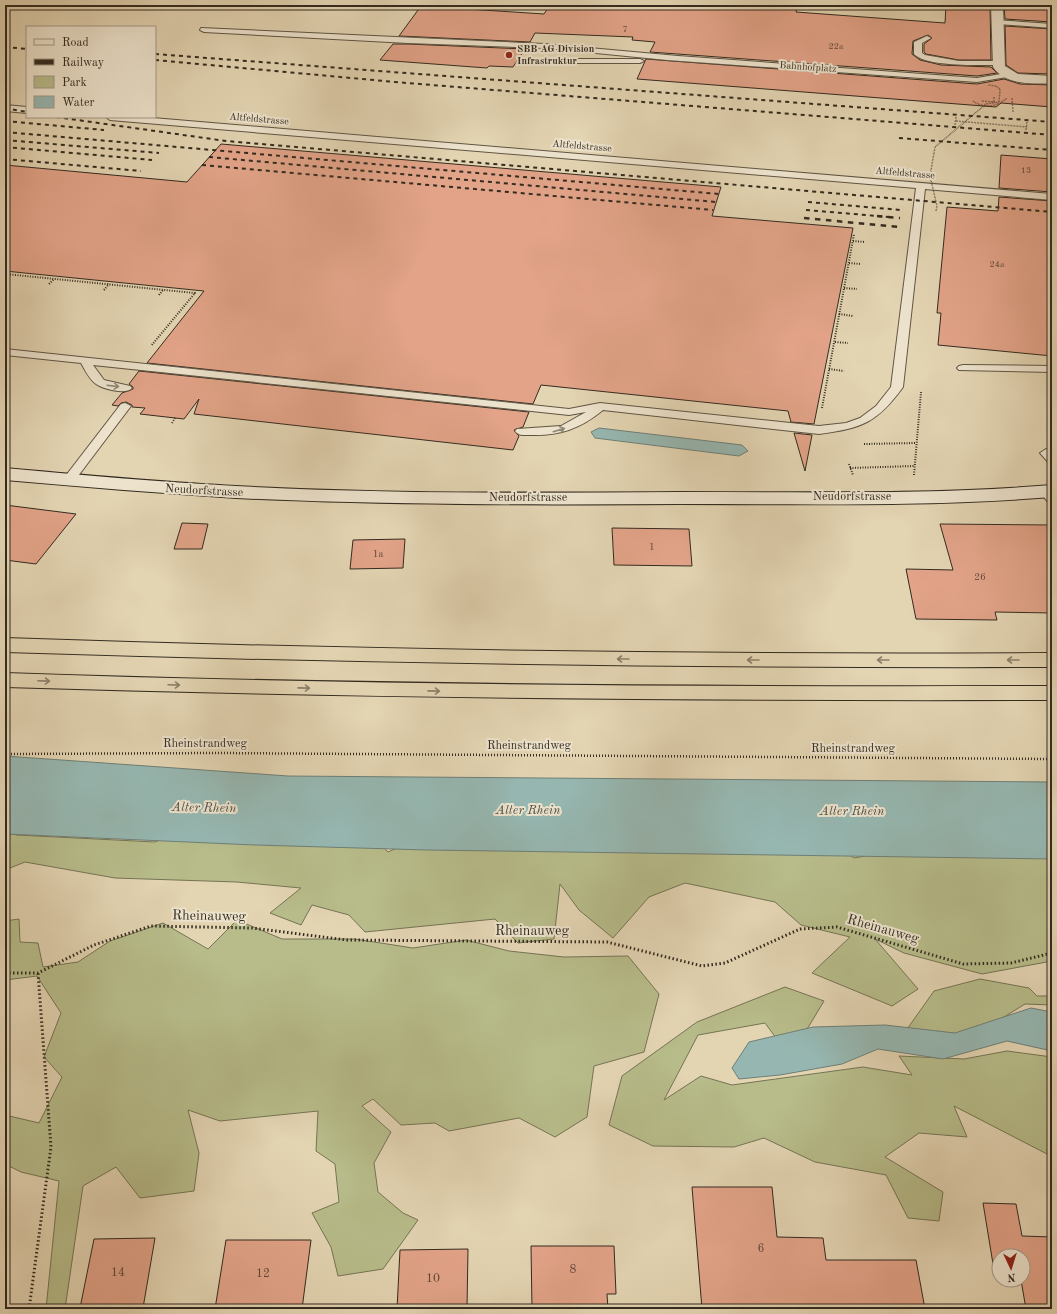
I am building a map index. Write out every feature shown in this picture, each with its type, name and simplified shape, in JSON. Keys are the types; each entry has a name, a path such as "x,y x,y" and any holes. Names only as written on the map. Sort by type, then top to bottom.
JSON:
{"highway":[{"path":"5,645 421,656 1052,660"},
{"path":"5,680 405,690 727,693 1052,693"}],"main road":[{"path":"997,5 999,63 1001,71 1007,75"},
{"name":"Bahnhofplatz","path":"1007,75 1052,80"},
{"name":"Neudorfstrasse","path":"5,474 68,481 266,494 448,498 939,498 1050,494"}],"lane":[{"path":"998,22 1052,26"},
{"path":"204,30 408,41 545,46 675,58"},
{"path":"927,38 918,42 918,54 923,57 959,63 999,63"},
{"name":"Bahnhofplatz","path":"562,60 625,62 675,58 977,80 1007,75"},
{"path":"5,108 26,110"},
{"name":"Altfeldstrasse","path":"122,118 1052,197"},
{"path":"5,352 569,412 600,406 819,430 848,427 866,420 877,413 897,387 921,186"},
{"path":"85,361 96,381 104,385 126,388"},
{"path":"963,368 1052,369"},
{"path":"68,481 125,406"},
{"path":"521,431 550,433 564,429 586,418 600,406"}],"path":[{"path":"936,211 937,206 930,176 935,147 986,104 1000,102 1000,89 988,85"},
{"path":"955,124 956,117"},
{"path":"956,122 1027,127"},
{"path":"1026,130 1027,122"},
{"path":"819,430 854,234"},
{"path":"853,241 865,242"},
{"path":"848,263 861,264"},
{"path":"5,274 195,293 147,351"},
{"path":"48,284 54,279"},
{"path":"104,290 109,284"},
{"path":"844,288 857,289"},
{"path":"159,295 163,290"},
{"path":"839,314 853,316"},
{"path":"834,342 848,343"},
{"path":"829,369 844,371"},
{"path":"172,423 175,418"},
{"path":"914,479 916,438"},
{"path":"856,444 916,443"},
{"path":"854,480 850,466 914,466"},
{"name":"Rheinstrandweg","path":"5,754 225,753 1052,759"},
{"name":"Rheinauweg","path":"5,973 38,973 94,944 151,926 252,928 347,940 545,943 607,942 702,966 725,963 800,929 837,927 964,964 1011,963 1052,953"},
{"path":"29,1309 51,1147 38,973"}],"green space":[{"path":"356,818 388,852 430,833 810,826 854,858 897,850 1052,844 1052,961 982,974 904,953 875,939 918,989 892,1006 812,973 850,937 801,925 775,902 685,883 649,897 613,938 579,910 560,884 554,939 518,943 495,919 365,932 349,915 312,905 301,925 270,913 301,888 237,882 115,878 25,862 5,870 5,832 17,835 155,842 197,824"},
{"path":"19,919 20,942 38,943 43,967 78,962 110,941 163,923 208,949 237,920 282,939 355,939 413,948 466,940 509,951 564,957 628,956 659,994 644,1052 594,1066 587,1117 555,1137 519,1118 449,1131 435,1123 401,1125 373,1099 362,1106 391,1132 374,1163 378,1192 403,1213 418,1220 383,1269 338,1276 331,1247 312,1213 339,1202 335,1164 316,1151 318,1111 220,1121 188,1110 199,1153 194,1191 140,1198 116,1167 83,1186 65,1309 46,1309 59,1181 21,1172 5,1164 5,1115 39,1123 62,1077 44,1057 61,1013 37,976 5,980 5,921"},
{"path":"980,979 1029,988 1037,996 1052,996 1052,1005 1025,1004 996,1022 928,1043 905,1032 934,991"},
{"path":"785,987 824,1001 809,1026 788,1054 765,1023 698,1035 664,1100 701,1076 732,1085 863,1067 912,1075 899,1056 964,1059 1007,1051 1052,1057 1052,1152 1047,1154 954,1106 967,1137 919,1133 885,1157 943,1192 939,1221 908,1218 886,1175 815,1162 764,1138 734,1147 653,1146 609,1125 622,1076 697,1022"}],"water":[{"path":"599,428 742,445 748,451 739,456 595,438 591,432"},
{"name":"Alter Rhein","path":"5,756 288,776 1052,782 1052,859 428,850 255,845 5,834"},
{"path":"1031,1008 1052,1012 1052,1051 1007,1041 943,1059 878,1049 842,1064 780,1075 739,1079 732,1068 749,1042 813,1027 885,1025 955,1033"}],"building":[{"path":"550,5 798,5 796,12 945,23 946,5 990,5 991,60 959,60 926,54 924,52 924,44 932,38 928,35 913,41 912,54 920,60 941,65 991,67 997,73 977,76 650,52 655,42 632,40 633,37 535,33 530,42 399,36 421,6 544,14"},
{"path":"1004,5 1052,6 1052,22 1005,19"},
{"path":"1005,26 1052,29 1052,74 1018,73 1006,65"},
{"path":"393,44 525,49 513,67 489,66 487,68 380,60"},
{"path":"646,59 977,84 1004,79 1020,84 1052,85 1052,107 1001,103 996,107 637,79"},
{"path":"221,144 721,187 712,216 853,228 814,424 791,422 788,411 541,385 533,404 147,363 204,291 5,271 5,165 187,182"},
{"path":"1001,155 1052,159 1052,192 999,188"},
{"path":"999,197 1052,201 1052,356 938,345 941,313 937,313 947,207 998,211"},
{"path":"139,371 529,412 523,427 514,430 519,436 513,450 194,414 199,399 184,419 140,414 145,408 132,407 132,405 126,402 121,403 118,406 112,405 122,393 133,389 133,387 129,384"},
{"path":"794,433 812,435 805,471"},
{"path":"5,505 76,514 36,564 5,560"},
{"path":"182,523 208,524 202,549 174,549"},
{"path":"940,524 1052,525 1052,613 995,612 997,620 916,619 906,569 953,570"},
{"path":"612,528 689,529 692,566 614,565"},
{"path":"405,539 403,568 350,569 353,540"},
{"path":"692,1187 772,1187 777,1237 823,1238 826,1260 916,1260 925,1309 702,1309"},
{"path":"983,1203 1016,1204 1022,1236 1052,1237 1052,1309 1026,1309 1022,1288 1031,1288 1031,1248 991,1248 991,1252"},
{"path":"155,1238 143,1308 80,1308 94,1239"},
{"path":"226,1240 311,1240 302,1309 215,1309"},
{"path":"531,1246 614,1246 616,1294 607,1294 608,1309 532,1309"},
{"path":"468,1249 467,1309 397,1309 400,1250"}],"railway":[{"path":"5,47 26,49"},
{"path":"156,54 1052,122"},
{"path":"156,60 395,82 1052,135"},
{"path":"5,108 26,112"},
{"path":"63,118 226,141 1052,212"},
{"path":"5,121 104,130"},
{"path":"5,132 719,194"},
{"path":"899,138 1052,150"},
{"path":"5,140 159,153"},
{"path":"5,147 152,160"},
{"path":"209,157 716,202"},
{"path":"5,159 141,171"},
{"path":"202,165 713,210"},
{"path":"808,202 901,210"},
{"path":"806,210 889,217"},
{"path":"877,216 900,218"},
{"path":"804,218 899,227"}],"place":[{"name":"SBB AG Division Infrastruktur","path":"509,55"}]}
